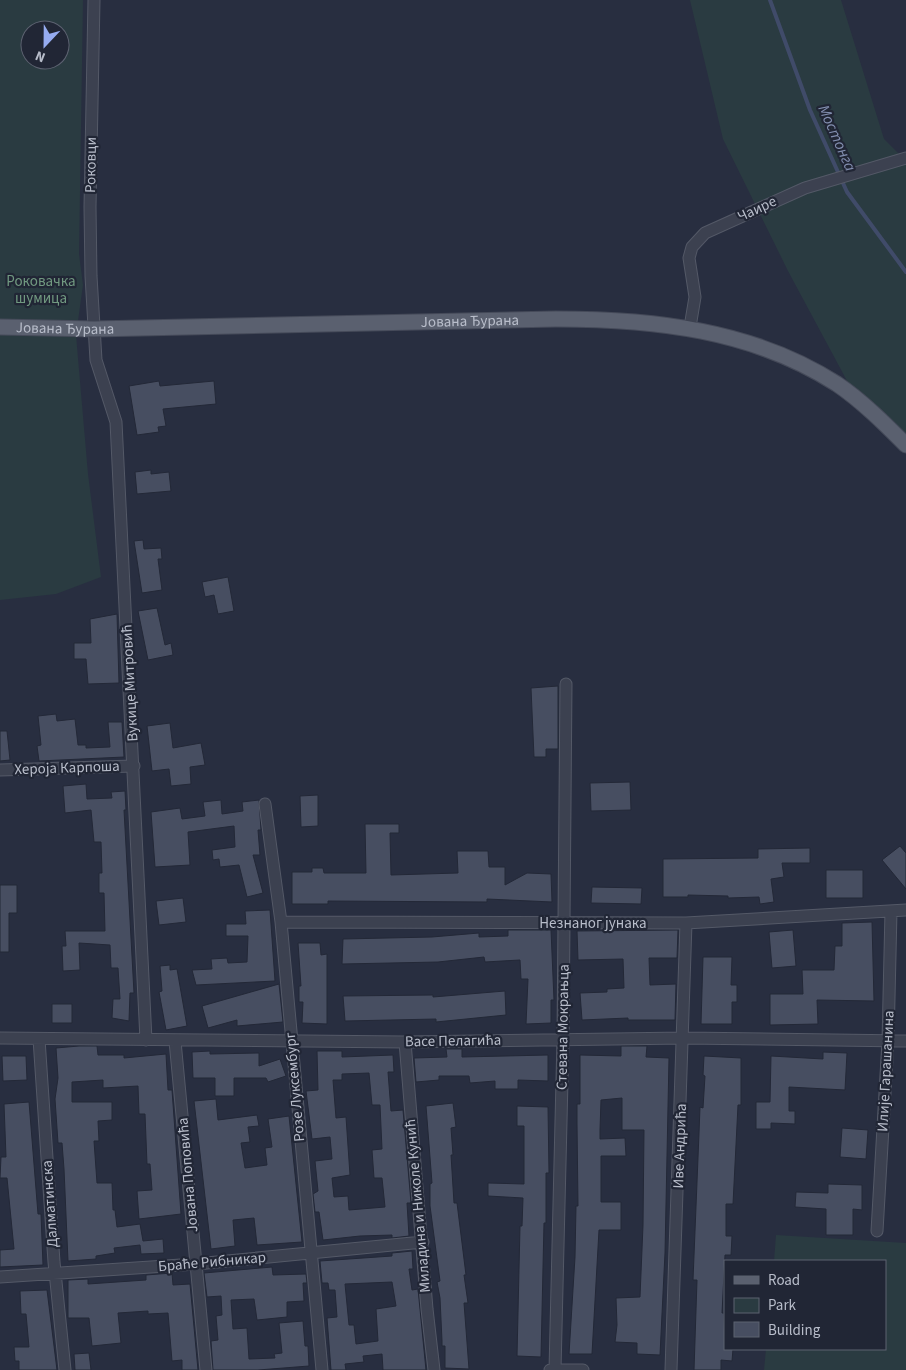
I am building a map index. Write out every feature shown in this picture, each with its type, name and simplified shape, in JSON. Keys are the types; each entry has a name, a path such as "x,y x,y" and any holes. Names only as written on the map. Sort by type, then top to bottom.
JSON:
{"main road":[{"name":"Јована Ђурана","path":"0,327 94,329 572,319 632,321 690,327 764,350 798,363 838,385 870,410 906,445"}],"street":[{"name":"Роковци","path":"94,0 90,207 94,329"},
{"name":"Чаире","path":"690,327 694,297 689,258 692,247 705,233 810,186 906,158"},
{"name":"Вукице Митровић","path":"94,329 96,360 116,422 146,1040"},
{"name":"Стевана Мокрањца","path":"553,1370 563,1039 566,684"},
{"name":"Хероја Карпоша","path":"0,770 134,766"},
{"name":"Розе Луксембург","path":"265,804 280,922 322,1370"},
{"name":"Незнаног јунака","path":"280,922 686,923 906,910"},
{"name":"Илије Гарашанина","path":"876,1231 888,1041 892,911"},
{"name":"Иве Андрића","path":"671,1370 684,1038 686,923"},
{"name":"Васе Пелагића","path":"0,1038 291,1042 684,1038 906,1041"},
{"name":"Далматинска","path":"39,1039 55,1273 65,1370"},
{"name":"Јована Поповића","path":"175,1041 206,1370"},
{"name":"Миладина и Николе Кунић","path":"405,1042 423,1242 427,1309 434,1370"},
{"name":"Браће Рибникар","path":"0,1277 196,1264 423,1242"},
{"path":"553,1370 583,1370"}],"green space":[{"name":"Роковачка шумица","path":"0,0 83,0 79,254 83,285 76,335 88,474 101,577 56,594 0,600"},
{"path":"690,0 841,0 884,139 906,161 906,443 853,392 788,271 723,139"},
{"path":"776,1235 906,1243 906,1370 764,1370 766,1350 886,1350 886,1260 774,1260"}],"building":[{"path":"159,381 160,386 214,381 216,404 163,409 166,426 158,427 159,432 137,435 129,386"},
{"path":"151,470 151,474 169,472 171,491 137,494 135,472"},
{"path":"143,540 144,549 161,548 162,559 158,559 162,590 142,593 134,541"},
{"path":"228,577 234,611 218,614 214,595 205,597 202,582"},
{"path":"157,608 165,645 171,643 173,655 148,660 138,611"},
{"path":"117,614 119,683 88,684 86,659 74,659 74,643 91,643 90,619"},
{"path":"558,686 558,749 546,749 546,757 534,757 531,688"},
{"path":"56,714 57,721 75,719 78,745 86,745 86,748 110,747 108,722 122,722 124,757 39,761 37,746 41,745 38,716"},
{"path":"170,723 173,748 201,743 205,765 190,767 191,784 171,786 169,769 152,771 147,726"},
{"path":"0,731 7,731 10,760 0,761"},
{"path":"630,782 631,810 591,811 590,783"},
{"path":"86,784 87,799 112,798 111,792 125,791 126,810 124,810 134,993 130,993 129,1021 112,1018 113,999 120,999 118,968 111,968 110,945 79,943 80,970 63,971 62,946 66,946 65,931 105,931 104,893 99,893 99,873 102,873 101,842 94,842 91,810 65,813 63,786"},
{"path":"318,795 318,826 301,827 300,796"},
{"path":"221,800 222,814 243,811 242,802 259,800 261,830 258,830 260,855 253,855 263,893 247,897 239,865 220,867 219,859 213,860 212,850 235,847 234,826 188,832 190,865 155,867 151,812 180,808 182,819 205,816 203,802"},
{"path":"365,824 399,824 399,833 390,833 391,875 458,873 457,851 488,851 489,867 505,867 505,885 527,873 551,874 552,902 487,899 487,902 328,901 328,904 292,904 292,872 312,872 312,868 323,868 324,873 366,873"},
{"path":"900,846 906,853 906,889 882,860"},
{"path":"810,848 810,863 782,863 784,877 771,879 774,902 760,904 759,897 728,898 728,896 688,895 688,897 663,897 663,859 758,858 758,849"},
{"path":"826,870 863,870 863,898 826,898"},
{"path":"0,885 17,885 17,913 9,913 9,952 0,952"},
{"path":"592,887 642,888 641,904 591,903"},
{"path":"183,898 186,922 159,925 156,901"},
{"path":"270,910 275,981 196,985 192,970 212,969 211,959 227,958 228,963 247,962 248,936 226,936 226,924 246,924 245,911"},
{"path":"872,922 874,1001 817,1000 818,1024 770,1025 770,994 803,994 802,970 834,970 835,946 842,946 842,923"},
{"path":"508,930 551,930 554,1000 551,1000 551,1023 526,1024 528,979 521,979 520,960 485,962 484,957 438,962 342,964 343,939 432,937 479,933 479,937 508,936"},
{"path":"678,930 677,958 649,958 650,985 676,984 675,1020 628,1020 628,1018 582,1020 580,993 607,992 607,989 624,988 623,959 578,960 577,931"},
{"path":"793,930 796,966 772,968 769,932"},
{"path":"298,943 320,943 321,955 327,954 327,1024 302,1023 303,1002 299,1002 299,986 301,986"},
{"path":"703,957 732,957 731,985 737,985 737,1002 732,1002 732,1024 701,1024"},
{"path":"170,965 170,970 177,969 187,1026 166,1030 159,992 162,991 160,966"},
{"path":"279,984 283,1022 237,1026 237,1020 208,1028 202,1006"},
{"path":"505,991 506,1015 436,1022 436,1019 345,1021 343,996 433,995 433,997"},
{"path":"52,1004 72,1004 72,1023 52,1023"},
{"path":"97,1046 98,1055 124,1055 124,1058 166,1054 168,1090 172,1090 181,1214 139,1219 137,1191 152,1190 150,1164 147,1164 145,1114 139,1114 138,1086 103,1088 103,1080 72,1082 72,1102 112,1102 112,1120 98,1121 99,1141 94,1141 97,1183 112,1183 113,1210 115,1210 117,1227 140,1224 143,1241 163,1239 164,1253 141,1254 140,1245 114,1248 115,1253 96,1256 96,1259 68,1261 62,1143 58,1143 55,1099 58,1078 56,1048"},
{"path":"621,1046 647,1046 646,1057 669,1058 665,1253 660,1355 637,1354 637,1343 615,1342 617,1325 616,1298 640,1297 643,1225 644,1130 622,1130 622,1098 601,1100 600,1130 600,1139 625,1138 626,1156 601,1156 601,1202 621,1202 621,1230 599,1230 592,1354 569,1354 576,1206 578,1206 577,1104 580,1104 580,1055 621,1056"},
{"path":"446,1049 462,1049 462,1057 548,1055 548,1081 518,1080 518,1089 495,1089 495,1081 470,1083 469,1076 439,1076 439,1080 416,1082 414,1058 447,1057"},
{"path":"210,1051 210,1054 259,1053 259,1066 280,1059 286,1076 268,1082 266,1078 234,1078 234,1096 215,1096 215,1078 193,1078 192,1052"},
{"path":"317,1051 342,1051 342,1057 393,1055 394,1072 388,1072 391,1111 403,1110 411,1203 407,1203 409,1236 392,1238 392,1235 360,1236 323,1240 319,1212 315,1212 313,1194 318,1191 315,1161 332,1159 330,1137 312,1139 306,1091 318,1090","holes":["369,1073 372,1105 380,1105 382,1149 372,1150 374,1178 382,1178 385,1207 349,1210 348,1196 334,1197 332,1178 350,1175 346,1117 336,1118 333,1080 342,1080 342,1074"]},
{"path":"823,1052 847,1053 845,1090 789,1087 789,1111 795,1111 795,1124 771,1123 771,1129 756,1129 756,1102 770,1102 771,1056 823,1059"},
{"path":"2,1056 26,1056 27,1080 3,1081"},
{"path":"704,1056 741,1058 741,1105 738,1105 733,1204 726,1204 726,1236 732,1236 731,1255 725,1255 724,1260 722,1313 724,1313 724,1350 733,1350 732,1361 721,1360 721,1370 694,1370 697,1280 693,1280 700,1107 703,1108 705,1076 703,1075"},
{"path":"216,1099 218,1120 257,1115 259,1126 248,1127 250,1142 241,1143 245,1168 267,1165 265,1148 272,1147 268,1119 289,1116 302,1242 257,1245 254,1218 233,1220 235,1246 211,1249 194,1101"},
{"path":"29,1102 38,1214 41,1214 43,1265 0,1267 0,1250 14,1249 7,1178 0,1178 1,1157 6,1157 4,1104"},
{"path":"453,1103 456,1127 451,1128 453,1155 451,1155 454,1203 457,1203 466,1275 464,1275 468,1303 464,1303 469,1369 445,1368 445,1346 442,1346 440,1298 437,1282 440,1281 430,1206 430,1184 432,1183 426,1106"},
{"path":"517,1106 548,1107 549,1173 546,1173 541,1357 517,1356 520,1226 522,1226 523,1198 488,1196 488,1183 524,1184 524,1126 517,1126"},
{"path":"842,1128 868,1130 866,1159 840,1157"},
{"path":"828,1184 862,1185 862,1210 853,1209 853,1235 826,1235 826,1209 795,1207 796,1192 828,1193"},
{"path":"412,1251 413,1269 409,1269 412,1290 418,1289 426,1370 383,1370 382,1354 363,1356 364,1362 345,1364 346,1370 331,1370 327,1318 337,1317 335,1290 329,1290 328,1283 322,1283 320,1261 392,1256 392,1253","holes":["392,1282 396,1306 376,1309 378,1341 356,1344 354,1325 349,1325 345,1284"]},
{"path":"272,1267 273,1275 306,1274 307,1283 303,1283 304,1301 287,1302 287,1317 257,1320 254,1299 231,1300 233,1329 247,1328 249,1359 275,1358 274,1354 282,1353 279,1323 303,1321 305,1346 308,1346 309,1366 258,1370 213,1370 211,1341 218,1340 216,1316 222,1315 221,1296 207,1297 204,1273"},
{"path":"172,1273 173,1285 190,1284 198,1370 182,1370 182,1360 172,1361 168,1313 148,1314 148,1311 118,1313 121,1343 92,1346 89,1318 68,1318 68,1280 88,1279 88,1284 146,1280 146,1275"},
{"path":"47,1290 57,1370 19,1370 19,1361 15,1361 14,1347 29,1347 26,1314 21,1314 20,1291"},
{"path":"89,1353 91,1370 75,1370 74,1354"}],"waterway":[{"name":"Мостонга","path":"770,0 810,110 847,192 906,272"}]}
